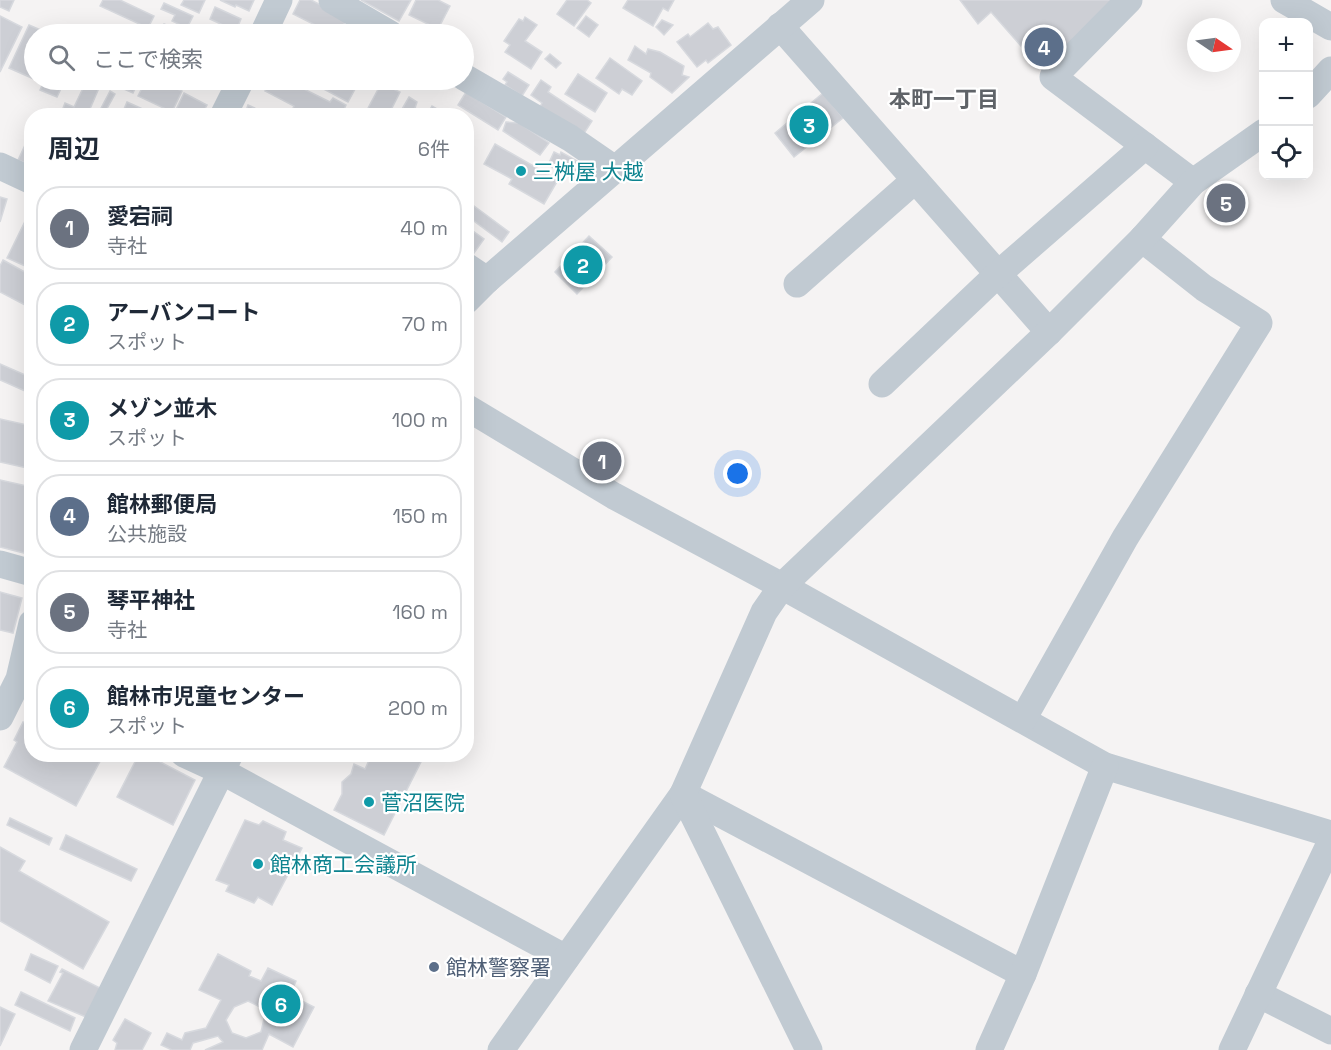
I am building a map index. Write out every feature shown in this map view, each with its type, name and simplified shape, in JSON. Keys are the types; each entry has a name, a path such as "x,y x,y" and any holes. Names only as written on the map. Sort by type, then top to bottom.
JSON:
{"street":[{"path":"268,24 279,0"},
{"path":"332,0 373,24"},
{"path":"477,273 615,169 811,0"},
{"path":"1129,0 1053,77 1193,182"},
{"path":"1284,0 1331,27"},
{"path":"780,27 1049,332"},
{"path":"1313,90 1331,70"},
{"path":"474,83 570,138 615,169"},
{"path":"227,108 236,90"},
{"path":"501,1050 683,794 764,612 782,586 1049,332 1142,239 1193,182 1259,135"},
{"path":"882,384 998,274 1145,146"},
{"path":"0,166 24,177"},
{"path":"797,284 915,180"},
{"path":"1023,719 1125,538 1259,323 1204,288 1142,239"},
{"path":"474,412 615,496 1105,766 1331,834"},
{"path":"0,564 24,571"},
{"path":"0,717 24,682"},
{"path":"83,1050 226,763 566,958"},
{"path":"989,1050 1023,974 1105,766"},
{"path":"683,794 1023,974"},
{"path":"683,794 809,1050"},
{"path":"1232,1050 1331,841"},
{"path":"1258,994 1331,1031"}],"building":[{"path":"0,0 14,0 9,11 0,7"},
{"path":"103,0 120,0 154,16 150,24 139,24 100,6"},
{"path":"184,0 205,0 199,13 181,5"},
{"path":"220,0 254,0 249,11"},
{"path":"300,0 311,0 347,18 344,24 313,24 293,14"},
{"path":"361,0 411,0 399,21"},
{"path":"416,0 438,0 450,6 441,24 428,24 409,15"},
{"path":"567,0 587,0 591,3 574,26 557,14"},
{"path":"628,0 674,0 668,11 663,8 653,26 623,8"},
{"path":"960,0 1117,0 1042,70 991,12 978,24"},
{"path":"164,3 193,16 189,24 178,24 172,21 175,15 161,9"},
{"path":"215,7 241,19 239,24 221,24 210,19"},
{"path":"0,16 22,27 0,72"},
{"path":"586,16 598,25 589,37 577,28"},
{"path":"525,17 537,25 525,41 542,52 531,69 505,52 510,45 504,41 519,19 523,21"},
{"path":"662,20 673,25 664,35 656,27"},
{"path":"708,23 713,29 718,27 731,45 708,63 706,60 697,67 677,42 688,34 690,37"},
{"path":"24,36 24,75 9,68"},
{"path":"635,46 646,54 648,49 660,52 684,66 682,75 689,77 672,93 650,77 651,73 628,60"},
{"path":"550,54 561,63 556,68 545,59"},
{"path":"610,58 642,81 632,95 622,89 619,94 596,78"},
{"path":"508,72 529,85 522,96 505,85 507,82 503,79"},
{"path":"578,74 607,93 595,112 565,94"},
{"path":"541,80 551,87 548,92 592,121 583,135 540,107 542,103 531,95"},
{"path":"40,90 60,90 57,97"},
{"path":"82,90 98,90 90,108 63,108 65,103 74,107"},
{"path":"141,90 182,91 174,108 164,108 138,96"},
{"path":"306,90 330,102 333,98 346,105 345,108 293,108 294,106 265,91"},
{"path":"325,90 355,90 348,102"},
{"path":"378,90 400,92 392,108 368,108"},
{"path":"110,91 115,94 107,108 101,108"},
{"path":"466,92 506,117 498,130 474,115 474,108 463,108 458,105"},
{"path":"184,93 207,105 205,108 177,108"},
{"path":"823,93 843,118 794,157 775,133"},
{"path":"409,97 417,102 415,108 403,108"},
{"path":"127,102 140,108 124,108"},
{"path":"506,122 519,123 549,143 540,155 503,131"},
{"name":"三桝屋 大越","path":"495,144 558,180 544,204 509,184 512,179 484,164"},
{"path":"24,147 24,163 18,160"},
{"path":"554,152 560,155 561,152 590,168 575,180 548,165"},
{"path":"1231,187 1241,194 1238,198 1242,202 1230,217 1226,214 1219,222 1209,214 1214,208 1209,204 1222,188 1227,192"},
{"path":"0,197 7,199 0,222"},
{"path":"474,206 509,232 502,242 474,221"},
{"path":"24,223 24,265 7,258"},
{"path":"474,232 484,239 474,253"},
{"path":"589,236 612,257 577,294 555,272"},
{"path":"3,260 24,272 24,304 0,292 0,266"},
{"path":"0,364 24,374 24,390 0,380"},
{"path":"0,419 24,424 24,467 0,462"},
{"path":"0,480 24,485 24,553 0,547"},
{"path":"0,592 22,598 13,633 0,630"},
{"path":"23,722 24,762 100,762 76,806 4,767 17,742 14,740"},
{"path":"135,762 160,762 195,780 173,825 117,797"},
{"name":"菅沼医院","path":"368,762 421,762 384,835 334,810 342,794 342,782 351,774 354,764 365,769"},
{"path":"10,818 52,838 49,845 7,825"},
{"name":"館林商工会議所","path":"245,820 259,825 263,821 286,832 283,840 302,848 272,905 258,897 254,903 226,891 229,885 216,880"},
{"path":"66,835 137,869 131,881 60,849"},
{"path":"0,847 25,861 19,871 109,922 83,969 0,921"},
{"path":"31,954 58,966 50,983 25,970"},
{"path":"218,954 251,971 249,976 261,981 268,968 296,981 290,995 314,1007 293,1047 269,1034 262,1050 205,1050 223,1042 218,1036 193,1043 190,1050 172,1050 161,1045 167,1033 182,1040 185,1033 206,1028 221,1000 199,990","holes":["248,1001 262,1008 264,1019 261,1032 246,1038 232,1033 226,1020 234,1007"]},
{"path":"62,969 102,989 86,1017 48,1001 63,973 60,972"},
{"path":"21,992 75,1018 70,1031 15,1005"},
{"path":"0,1007 15,1014 0,1046"},
{"path":"125,1019 151,1033 142,1050 115,1050 117,1043 113,1040"}],"place":[{"name":"館林郵便局","path":"1044,47"},
{"name":"メゾン並木","path":"809,125"},
{"name":"三桝屋 大越","path":"521,171"},
{"name":"琴平神社","path":"1226,203"},
{"name":"アーバンコート","path":"583,265"},
{"name":"愛宕祠","path":"602,461"},
{"name":"菅沼医院","path":"369,802"},
{"name":"館林商工会議所","path":"258,864"},
{"name":"館林警察署","path":"434,967"},
{"name":"館林市児童センター","path":"281,1004"}],"district":[{"name":"本町一丁目","path":"944,99"}]}
